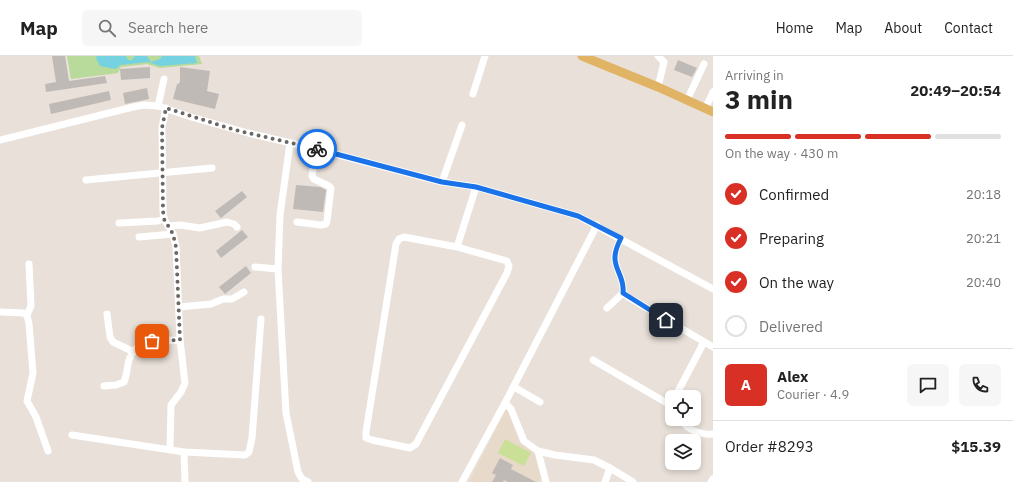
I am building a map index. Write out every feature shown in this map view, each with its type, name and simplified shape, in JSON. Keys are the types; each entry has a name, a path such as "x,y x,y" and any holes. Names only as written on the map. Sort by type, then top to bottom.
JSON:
{"main road":[{"path":"582,56 658,87 709,110"}],"street":[{"path":"473,94 485,56"},
{"path":"658,56 664,62 658,87"},
{"path":"687,100 704,64"},
{"path":"158,106 164,79"},
{"path":"709,110 713,92"},
{"path":"0,140 133,107 144,105 158,106 235,130 316,149 442,182 476,187 578,216 713,289"},
{"path":"166,108 162,128 163,211 164,219 173,234 176,247 180,340 184,383 181,392 171,406 170,449"},
{"path":"442,182 462,125"},
{"path":"290,143 280,215 278,269 286,413 298,472 302,480 308,482"},
{"path":"296,222 321,225 326,224 327,221 331,188 330,186 314,179 312,176 316,149"},
{"path":"86,180 163,174 212,168"},
{"path":"457,247 476,187"},
{"path":"119,223 158,221 164,219"},
{"path":"169,226 180,225 200,228 227,222 234,224 237,227"},
{"path":"462,482 505,404 598,226"},
{"path":"139,237 173,234"},
{"path":"404,237 457,247 507,261 509,266 507,273 416,444 410,448 366,438 396,244 399,239 404,237"},
{"path":"607,308 623,293 624,286 615,261 615,256 621,238"},
{"path":"29,264 31,306 27,315 33,373 27,401 36,416 48,451"},
{"path":"255,268 278,269"},
{"path":"179,306 205,305 223,299 232,299 244,292"},
{"path":"623,293 713,347"},
{"path":"0,312 23,313 27,315"},
{"path":"107,314 110,337 113,342 134,352"},
{"path":"72,435 184,452 237,456 245,455 249,452 252,438 261,319"},
{"path":"104,386 116,385 124,382 128,362 131,355 138,347 147,342 180,340"},
{"path":"679,390 704,342"},
{"path":"593,360 665,400"},
{"path":"514,387 540,402"},
{"path":"505,404 511,409 524,441 538,451 555,455 594,460 633,482"},
{"path":"687,426 696,432 705,435 713,434"},
{"path":"538,451 546,482"},
{"path":"184,452 185,482"},
{"path":"605,482 610,468"}],"shaded area":[{"path":"507,407 519,442 533,450 541,477 539,482 469,482"}],"green space":[{"path":"67,56 199,56 202,64 160,68 147,64 121,67 118,73 71,79"},
{"path":"505,439 531,453 524,466 498,453"}],"water":[{"path":"97,56 126,56 128,60 132,60 135,56 147,56 151,62 160,59 162,56 195,56 197,63 160,66 148,62 120,65 116,69 100,66 96,58"}],"building":[{"path":"52,56 65,56 69,81 105,76 107,83 46,92 45,84 56,82"},
{"path":"678,60 697,68 692,77 674,70"},
{"path":"150,67 150,78 121,80 120,69"},
{"path":"180,67 210,71 207,91 219,94 215,109 173,99 177,84 180,82"},
{"path":"147,88 149,99 125,104 123,93"},
{"path":"109,91 111,100 51,114 49,104"},
{"path":"296,185 320,187 326,190 323,212 293,209"},
{"path":"242,191 247,197 221,218 215,211"},
{"path":"242,230 248,237 221,258 216,251"},
{"path":"246,266 251,273 225,294 219,287"},
{"path":"500,458 513,465 511,469 536,482 508,482 504,480 503,482 492,482 496,475 492,473"}],"way so far":[{"path":"152,341 180,340 178,267 175,238 163,215 162,128 166,108 235,130 317,149"}],"route":[{"path":"317,149 442,182 476,187 578,216 621,238 616,249 615,261 622,278 624,286 623,293 666,320"}]}
